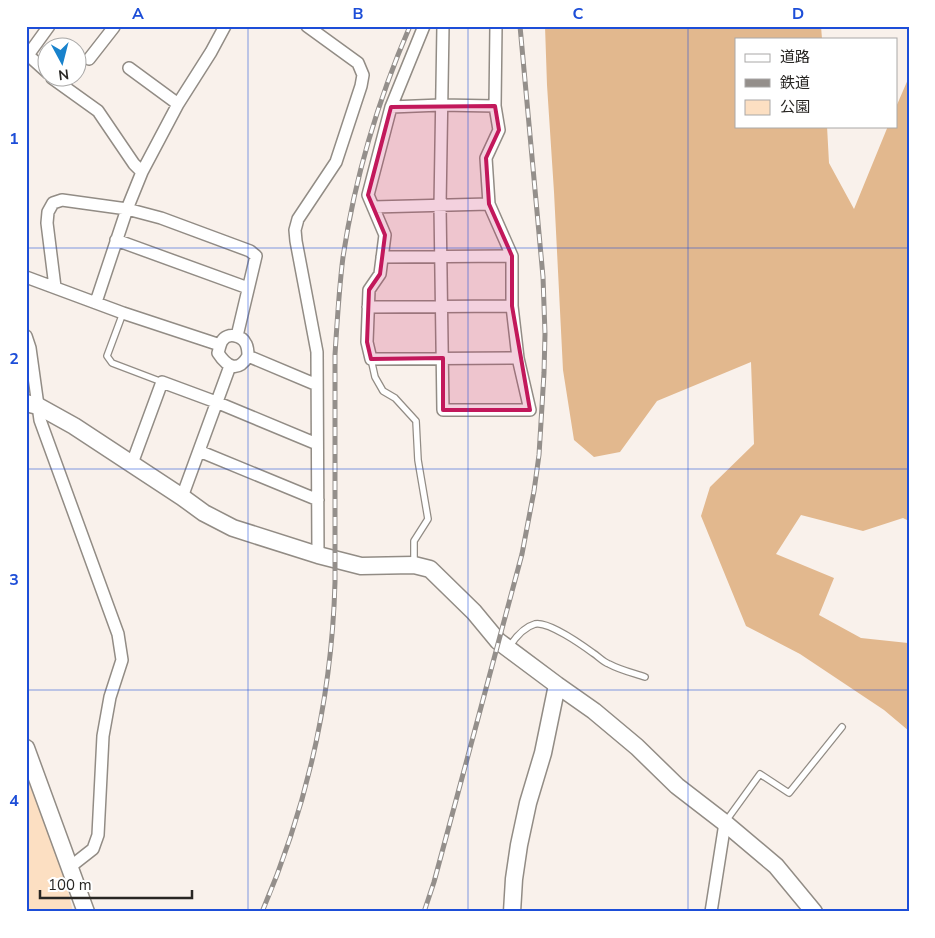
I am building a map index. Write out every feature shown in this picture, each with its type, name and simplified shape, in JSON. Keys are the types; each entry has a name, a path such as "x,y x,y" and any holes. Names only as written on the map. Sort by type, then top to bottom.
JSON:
{"street":[{"path":"40,38 49,26"},
{"path":"89,58 114,26"},
{"path":"96,302 126,209 142,172 178,104 212,52 224,26"},
{"path":"308,26 358,63 363,75 336,162 298,218 295,230 317,352 318,555"},
{"path":"424,26 391,107 368,195 385,235 380,274 369,290 367,342 370,359 518,358"},
{"path":"443,26 440,206 443,410 530,410 518,358 512,306 512,256 489,204 486,158 499,130 495,106 496,26"},
{"path":"38,41 28,54 38,64"},
{"path":"129,68 178,104"},
{"path":"66,88 98,111 134,164 142,172"},
{"path":"391,107 441,105 495,106"},
{"path":"55,287 47,224 48,212 53,203 62,200 126,209 161,218 250,251 256,256 237,336"},
{"path":"373,207 489,204"},
{"path":"116,240 248,288"},
{"path":"382,257 512,256"},
{"path":"26,277 123,313 220,345"},
{"path":"368,307 512,306"},
{"path":"26,336 30,348 32,405 40,420 118,634 122,660 110,697 103,736 98,835 93,849 70,866"},
{"path":"227,336 237,336 244,340 248,356 244,363 230,366 223,362 218,353 222,340 227,336"},
{"path":"248,356 317,385"},
{"path":"182,497 230,366"},
{"path":"130,463 134,458 162,382 317,444"},
{"path":"32,405 74,426 204,513 233,528 318,555 361,566 414,565 430,569 474,612 498,641 594,711 637,747 677,786 776,866 814,912"},
{"path":"199,451 318,500"},
{"path":"512,912 514,880 521,836 528,803 543,753 557,685"},
{"path":"26,748 86,912"},
{"path":"711,912 725,823"}],"lane":[{"path":"123,313 107,356 112,363 162,382"},
{"path":"370,359 375,377 383,391 395,398 416,422 418,460 428,519 414,541 414,565"},
{"path":"508,648 528,627 543,624 567,636 608,664 645,678"},
{"path":"725,823 760,774 789,793 842,728"}],"highlighted area":[{"path":"495,106 499,130 486,158 489,204 512,256 512,306 530,410 443,410 443,358 371,359 367,342 369,290 380,274 385,235 368,195 391,107"}],"green space":[{"path":"26,764 58,846 73,912 26,912"}],"shaded area":[{"path":"545,26 821,26 822,38 735,38 735,128 827,128 829,163 854,209 887,128 898,128 898,102 909,77 909,521 903,518 863,531 801,515 776,554 834,578 819,615 861,638 908,643 909,640 909,731 884,710 800,654 746,626 701,516 710,487 754,444 751,362 657,401 620,452 594,457 574,440 563,370"}],"railway":[{"path":"262,912 292,832 304,791 314,750 329,666 335,582 335,355 339,294 348,227 369,139 398,54 410,26"},
{"path":"424,912 434,882 522,554 539,455 545,334 543,277 520,26"}]}
